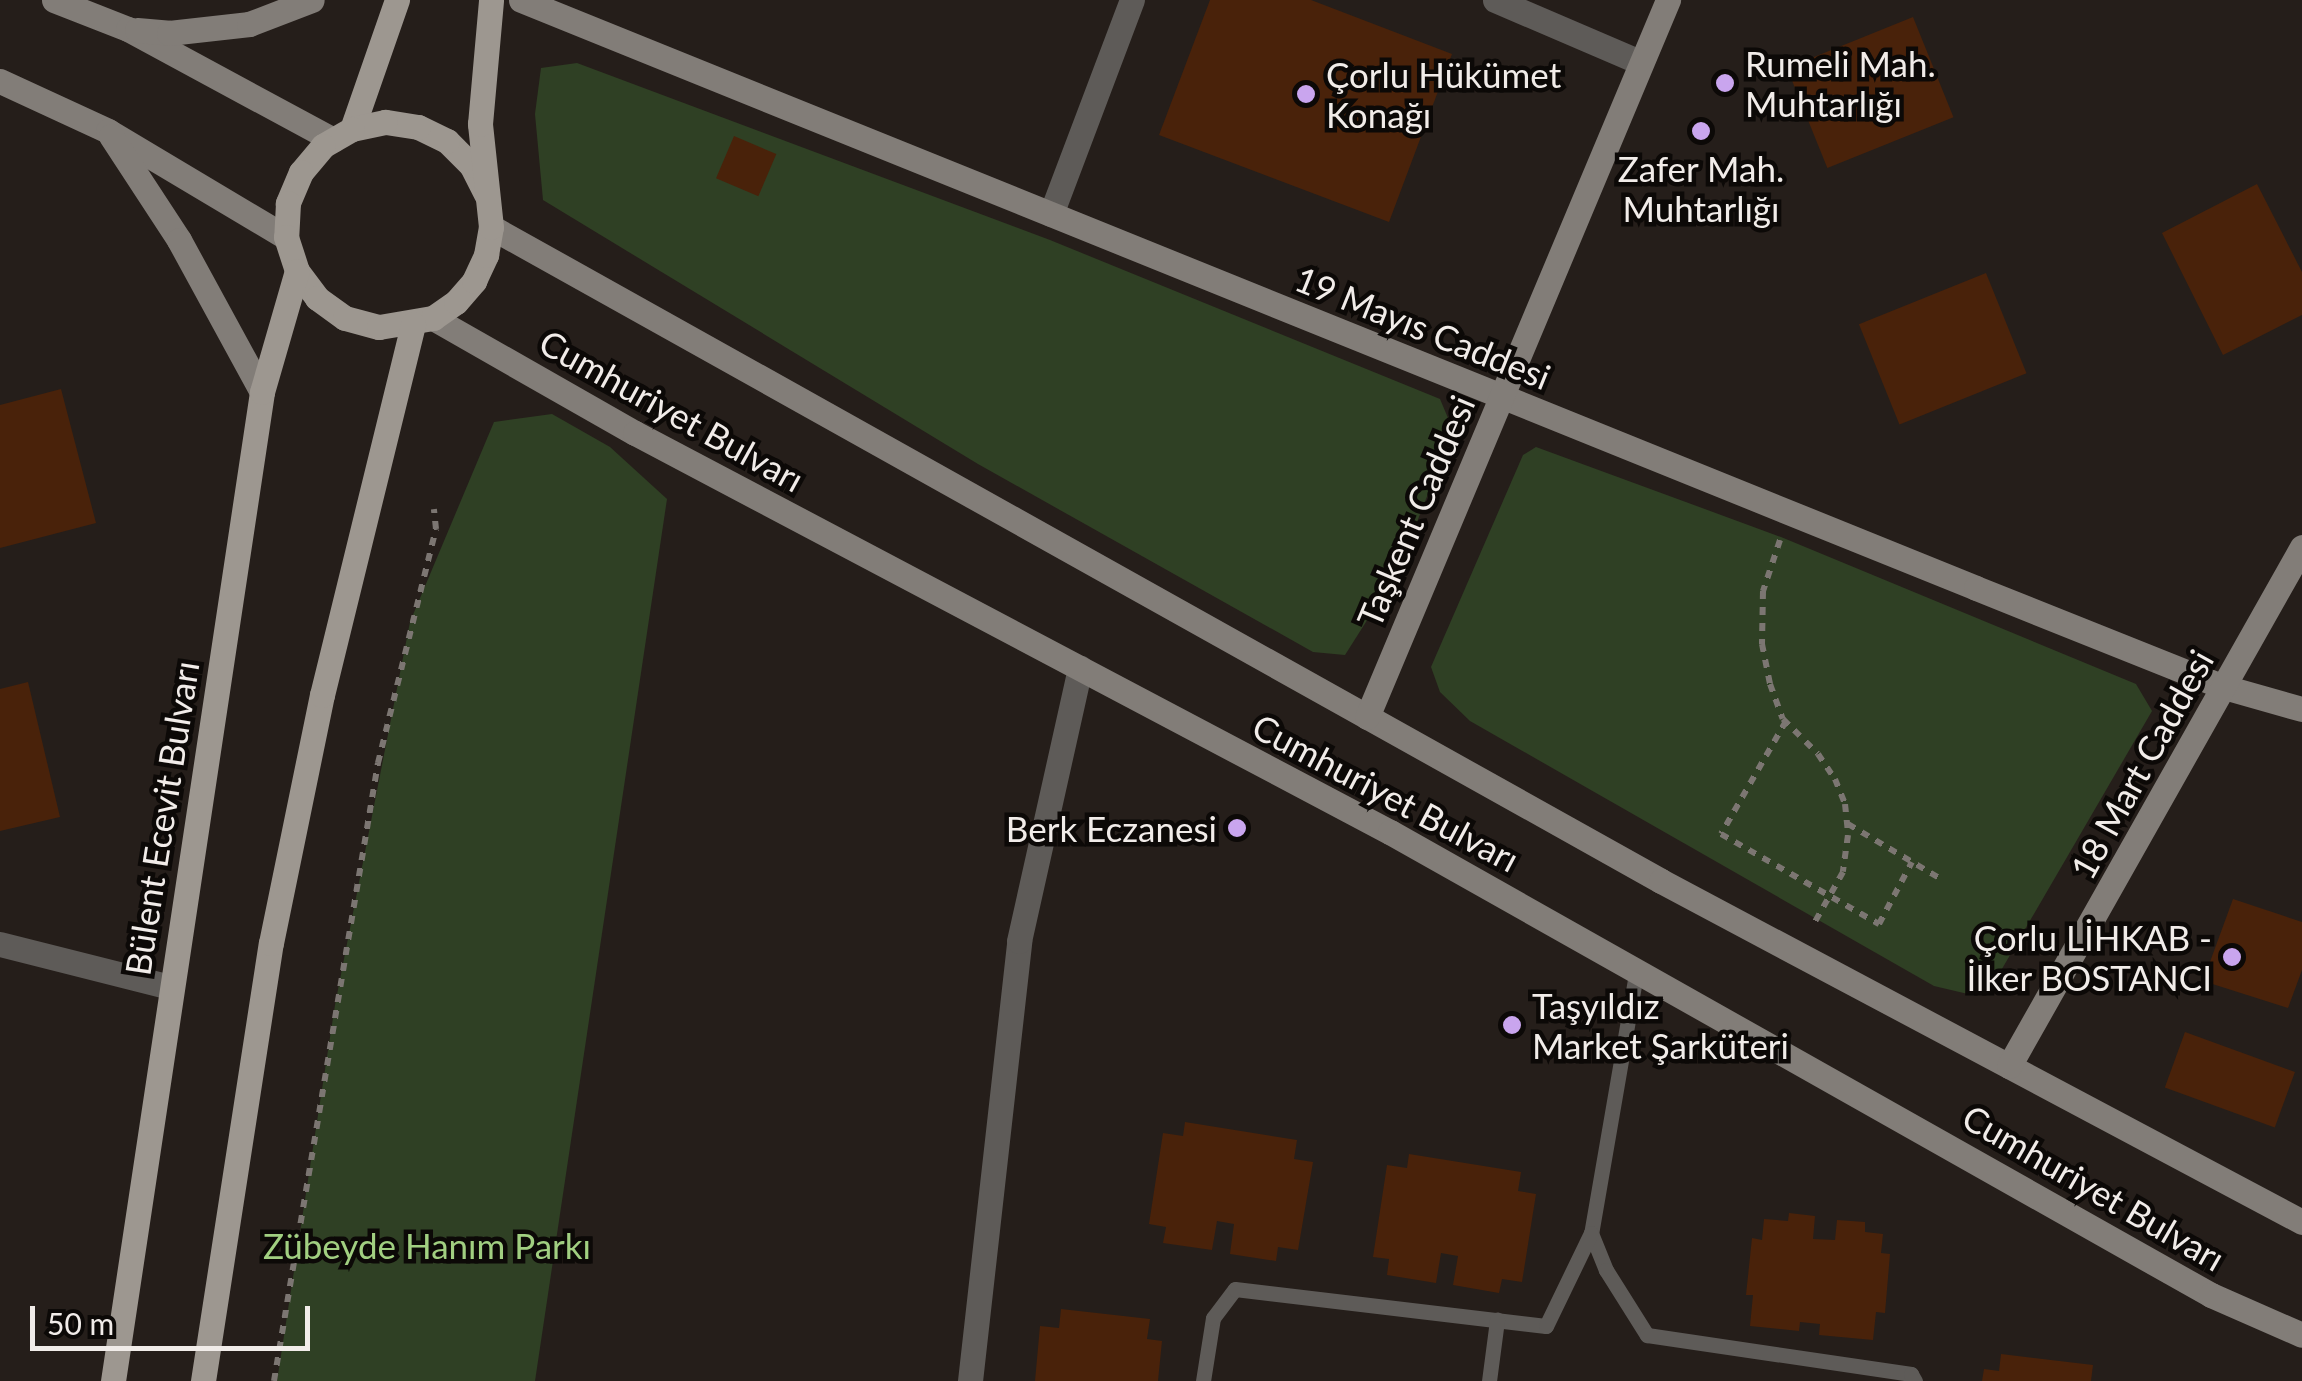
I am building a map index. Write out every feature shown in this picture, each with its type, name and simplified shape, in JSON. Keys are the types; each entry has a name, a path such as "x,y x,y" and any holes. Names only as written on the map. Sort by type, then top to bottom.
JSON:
{"main road":[{"path":"343,134 396,0"},
{"path":"486,194 471,165 433,134 418,127 385,122 343,134 301,172 288,203 286,237 296,270 317,298 346,318 379,327 423,321 456,302 474,281 486,255 490,227 480,124 491,0"},
{"name":"Bülent Ecevit Bulvarı","path":"113,1381 262,392 296,270"},
{"path":"203,1381 275,924 322,695 423,321"}],"street":[{"path":"54,0 128,29 343,134"},
{"path":"128,29 170,32 249,24 312,0"},
{"name":"19 Mayıs Caddesi","path":"521,0 2224,687 2302,709"},
{"path":"1051,214 1132,0"},
{"path":"1495,0 1640,62"},
{"name":"Taşkent Caddesi","path":"1367,716 1668,0"},
{"path":"0,81 108,131 286,237"},
{"path":"108,131 178,240 262,392"},
{"name":"Cumhuriyet Bulvarı","path":"490,227 1644,872 2302,1222"},
{"name":"Cumhuriyet Bulvarı","path":"423,321 1637,968 2210,1295 2302,1335"},
{"name":"18 Mart Caddesi","path":"2010,1066 2302,547"},
{"path":"970,1381 1019,940 1080,668"},
{"path":"0,944 170,986"}],"lane":[{"path":"1203,1381 1213,1318 1235,1289 1546,1326 1591,1233 1637,968"},
{"path":"1591,1233 1606,1270 1647,1336 1911,1374 1915,1381"},
{"path":"1489,1381 1497,1320"}],"path":[{"path":"274,1381 378,763 436,529 434,509"},
{"path":"1781,537 1763,592 1762,644 1770,684 1786,722 1818,754 1835,780 1847,824 1843,872 1812,928"},
{"path":"1786,722 1721,834 1879,924 1912,862"},
{"path":"1847,824 1941,880"}],"green space":[{"path":"577,63 1050,240 1440,399 1453,430 1397,573 1345,655 1313,652 978,464 543,200 535,114 541,68"},
{"name":"Zübeyde Hanım Parkı","path":"552,414 610,447 667,499 535,1381 277,1381 335,1005 410,622 494,422"},
{"path":"1536,447 1781,537 2136,684 2152,711 1999,974 1968,994 1934,986 1470,721 1440,692 1431,667 1523,455"}],"building":[{"name":"Çorlu Hükümet Konağı","path":"1210,0 1311,0 1452,54 1389,222 1159,135"},
{"path":"1913,17 1953,117 1827,168 1787,68"},
{"path":"734,136 776,154 758,196 716,178"},
{"path":"2257,184 2302,272 2302,315 2223,355 2162,233"},
{"path":"1986,273 2026,373 1899,424 1859,324"},
{"path":"61,389 96,523 0,548 0,405"},
{"path":"28,682 60,817 0,831 0,689"},
{"path":"2233,899 2302,922 2302,970 2288,1008 2203,981"},
{"path":"2185,1032 2295,1072 2275,1127 2165,1087"},
{"path":"1185,1122 1297,1140 1294,1159 1313,1162 1298,1250 1278,1247 1276,1261 1230,1254 1234,1224 1217,1221 1212,1250 1163,1243 1166,1227 1149,1224 1163,1133 1183,1136"},
{"path":"1409,1154 1521,1172 1518,1191 1536,1194 1522,1282 1502,1279 1499,1293 1453,1285 1458,1256 1441,1253 1436,1283 1387,1275 1389,1259 1373,1257 1387,1165 1407,1168"},
{"path":"1789,1213 1815,1216 1813,1239 1835,1240 1837,1220 1865,1222 1865,1232 1883,1234 1881,1253 1890,1254 1885,1313 1876,1312 1873,1340 1819,1335 1820,1324 1800,1322 1799,1331 1750,1326 1753,1295 1746,1295 1752,1238 1762,1240 1764,1219 1788,1221"},
{"path":"1061,1309 1150,1319 1147,1339 1162,1341 1158,1381 1035,1381 1040,1326 1059,1328"},
{"path":"2001,1354 2093,1365 2091,1381 1982,1381 1984,1369 1999,1371"}],"place":[{"name":"Rumeli Mah. Muhtarlığı","path":"1725,83"},
{"name":"Çorlu Hükümet Konağı","path":"1306,94"},
{"name":"Zafer Mah. Muhtarlığı","path":"1701,131"},
{"name":"Berk Eczanesi","path":"1237,828"},
{"name":"Çorlu LİHKAB - İlker BOSTANCI","path":"2232,957"},
{"name":"Taşyıldız Market Şarküteri","path":"1512,1025"}]}
